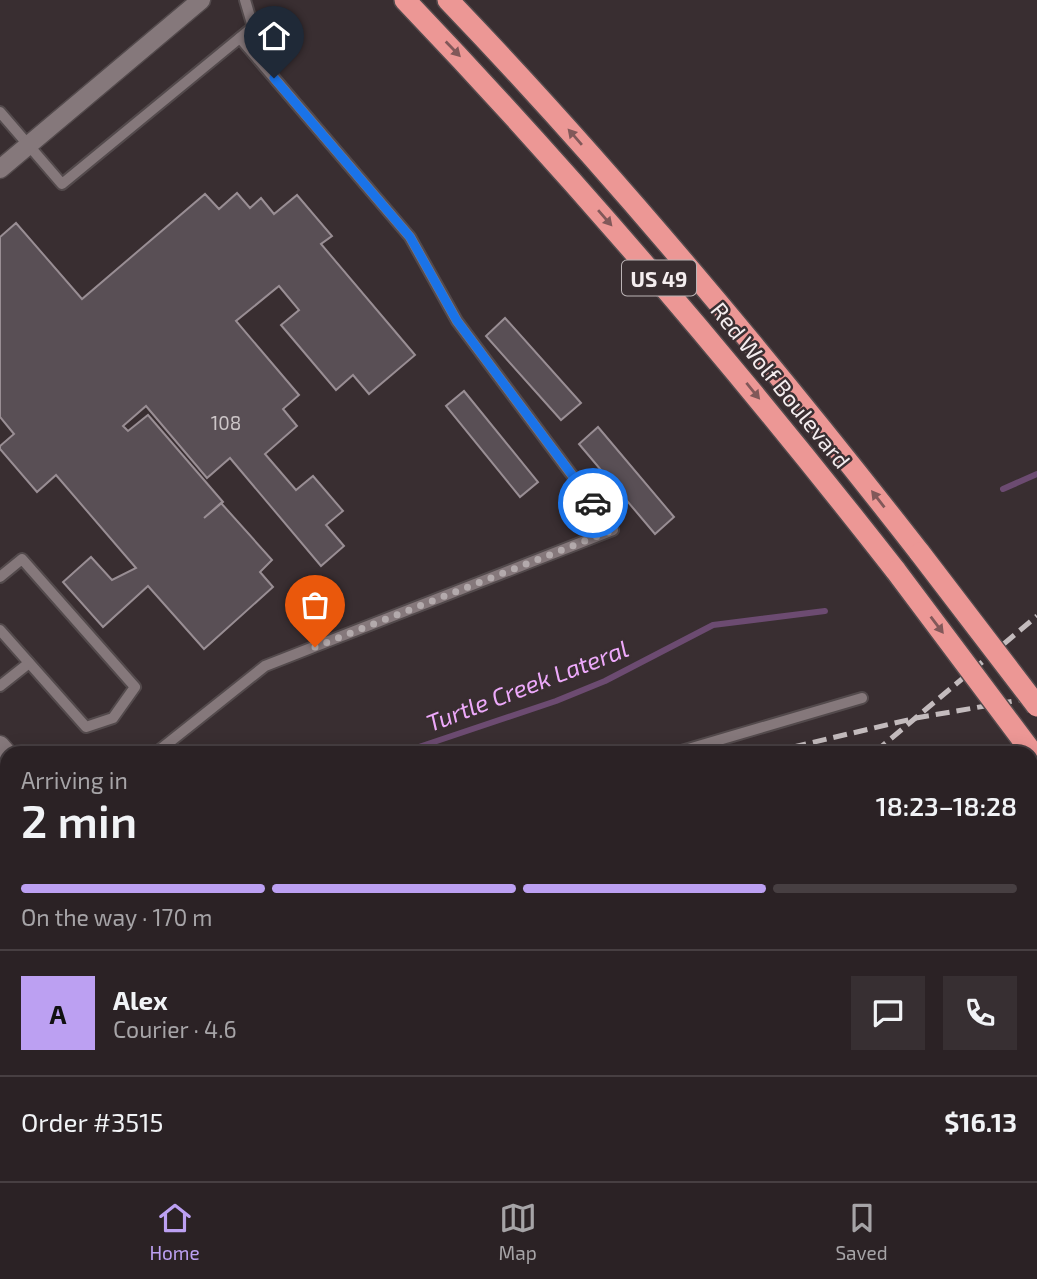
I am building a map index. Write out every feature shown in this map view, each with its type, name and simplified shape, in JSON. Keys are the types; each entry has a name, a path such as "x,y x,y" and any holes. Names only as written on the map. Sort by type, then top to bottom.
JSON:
{"highway":[{"name":"Red Wolf Boulevard","path":"405,0 513,112 687,311 896,570 1027,746"},
{"name":"Red Wolf Boulevard","path":"448,0 532,88 707,286 920,552 1037,706"}],"street":[{"path":"0,169 201,0"}],"lane":[{"path":"0,112 62,184 253,27 245,0"},
{"path":"165,746 265,666 613,530 457,321 410,237 240,38"},
{"path":"0,577 22,559 135,687 113,718 86,727 0,630"},
{"path":"0,686 29,663"},
{"path":"698,746 862,698"}],"building":[{"path":"237,193 250,208 261,198 274,214 297,195 332,236 321,244 415,355 369,394 353,375 336,390 281,325 299,310 279,286 236,321 299,395 283,409 297,426 265,454 296,490 313,476 343,511 326,525 344,546 321,566 230,458 207,478 146,406 123,426 128,431 148,415 223,502 221,503 272,560 260,572 273,587 204,649 148,586 103,627 63,582 91,557 112,580 136,568 56,475 37,492 0,449 14,434 0,417 0,237 16,223 82,299 205,194 219,209"},
{"path":"505,318 581,403 561,420 486,336"},
{"path":"464,391 538,482 520,497 446,406"},
{"path":"598,427 674,517 655,534 579,444"}],"waterway":[{"name":"Turtle Creek Lateral","path":"1003,489 1037,474"},
{"name":"Turtle Creek Lateral","path":"422,746 556,701 605,681 713,625 825,611"}],"railway":[{"path":"882,746 1037,616"},
{"path":"797,746 916,718 1037,697"}],"way so far":[{"path":"315,647 613,530 593,503"}],"route":[{"path":"274,78 410,237 457,321 593,503"}]}
